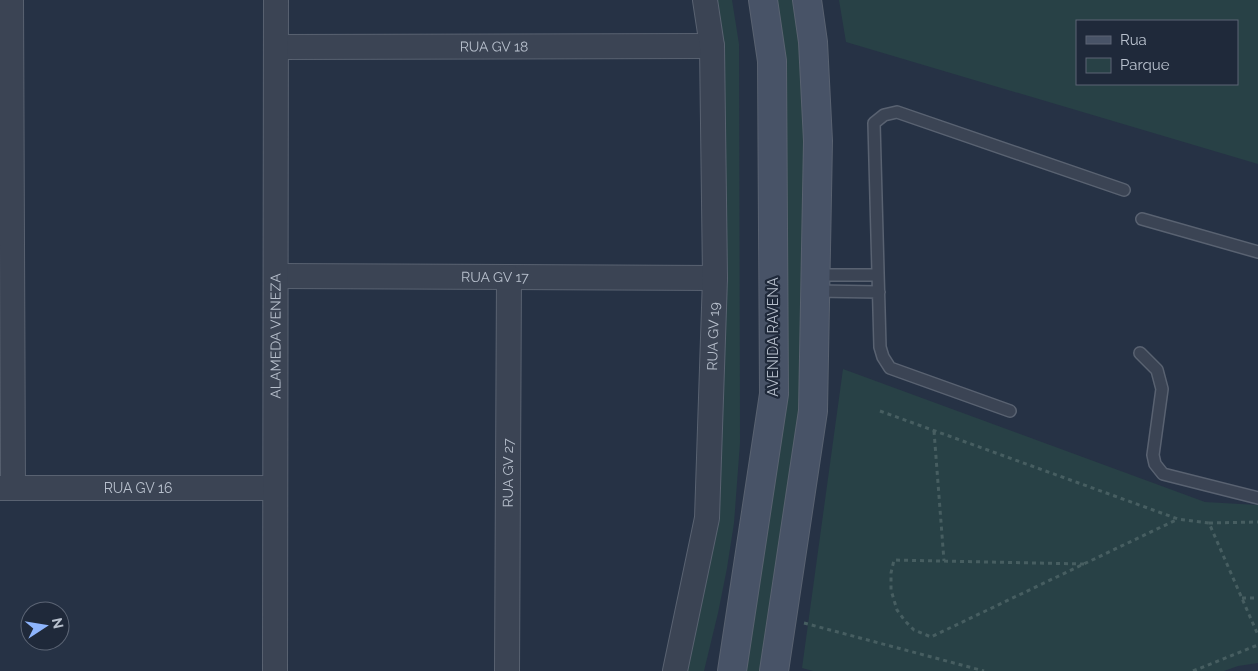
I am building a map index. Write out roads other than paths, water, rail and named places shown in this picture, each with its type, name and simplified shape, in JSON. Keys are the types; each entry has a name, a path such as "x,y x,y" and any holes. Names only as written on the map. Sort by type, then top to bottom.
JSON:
{"main road":[{"name":"AVENIDA RAVENA","path":"732,671 774,394 772,61 763,0"},
{"path":"774,671 813,411 818,141 813,42 807,0"}],"street":[{"path":"6,488 11,0"},
{"name":"ALAMEDA VENEZA","path":"275,671 276,0"},
{"name":"RUA GV 19","path":"675,671 707,518 715,278 712,46 705,0"},
{"name":"RUA GV 18","path":"276,47 712,46"},
{"name":"RUA GV 17","path":"276,276 715,278"},
{"name":"RUA GV 27","path":"507,671 509,277"},
{"name":"RUA GV 16","path":"6,488 275,488"}],"lane":[{"path":"1010,411 890,368 883,357 880,346 874,123 884,115 897,112 1124,190"},
{"path":"1142,219 1258,252"},
{"path":"815,283 878,275"},
{"path":"815,283 879,292"},
{"path":"1140,353 1158,370 1162,389 1153,455 1155,464 1162,474 1258,498"}]}
